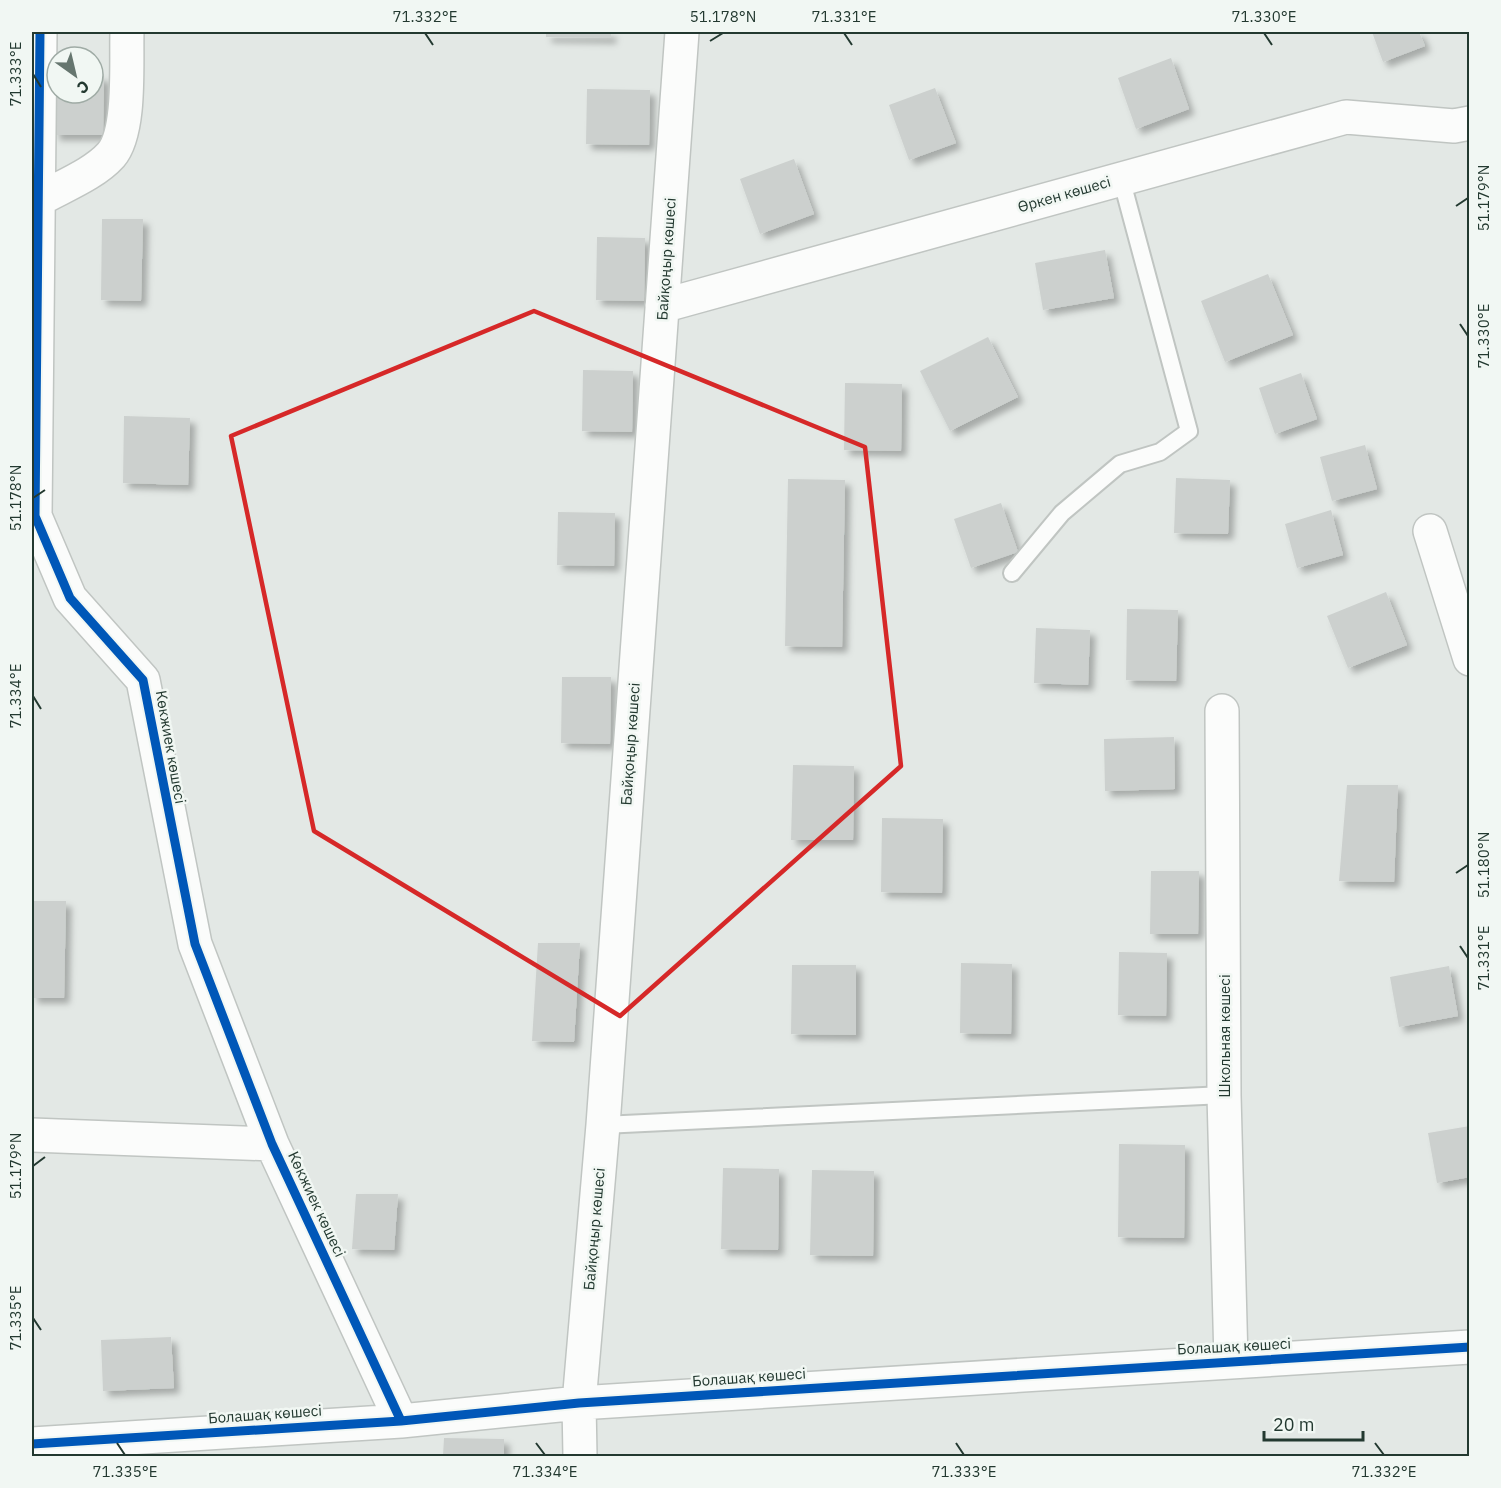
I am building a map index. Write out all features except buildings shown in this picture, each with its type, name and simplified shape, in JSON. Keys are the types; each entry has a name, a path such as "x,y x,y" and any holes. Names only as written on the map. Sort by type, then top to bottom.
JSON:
{"street":[{"name":"Көкжиек көшесі","path":"40,32 35,516 70,598 143,680 195,944 272,1144 401,1420"},
{"path":"40,199 86,173 112,154 123,131 127,32"},
{"name":"Байқоңыр көшесі","path":"580,1456 579,1403 603,1125 682,32"},
{"name":"Өркен көшесі","path":"662,306 1346,117 1454,126 1470,123"},
{"path":"1430,531 1470,658"},
{"name":"Школьная көшесі","path":"1222,711 1224,1095 1230,1361"},
{"path":"32,1135 272,1144"},
{"name":"Болашақ көшесі","path":"32,1444 401,1420 579,1403 1470,1347"}],"lane":[{"path":"1012,573 1062,513 1120,464 1160,452 1189,430 1121,178"},
{"path":"603,1125 1224,1095"}],"highlighted area":[{"path":"534,311 865,447 901,766 620,1016 314,831 231,436"}],"cycle path":[{"path":"40,32 35,516 70,598 143,680 195,944 272,1144 401,1421"},
{"path":"32,1444 401,1421 579,1403 1470,1347"}]}
